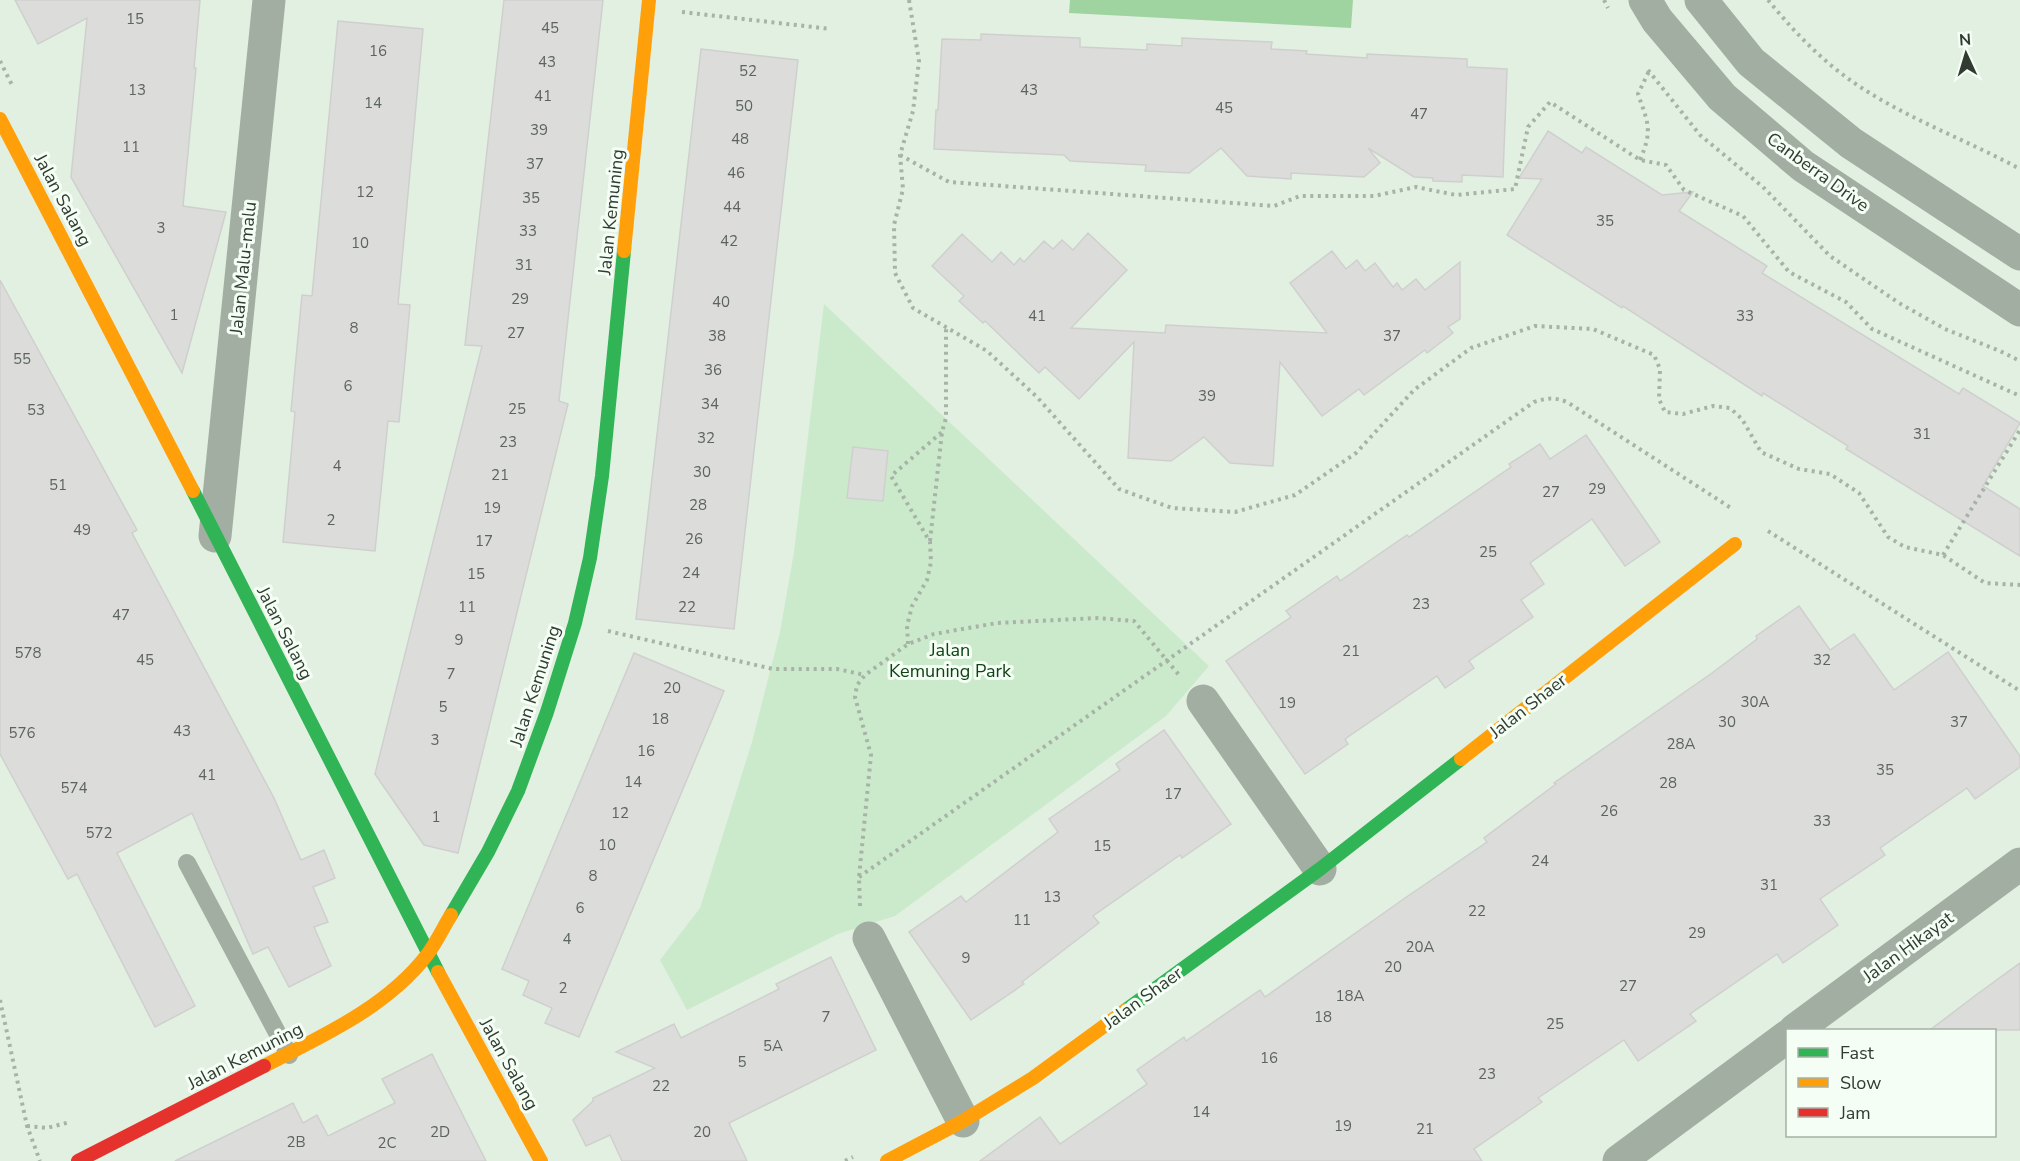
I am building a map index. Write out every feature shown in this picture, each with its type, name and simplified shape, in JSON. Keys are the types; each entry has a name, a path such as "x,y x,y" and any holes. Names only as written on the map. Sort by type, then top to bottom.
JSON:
{"street":[{"name":"Jalan Malu-malu","path":"215,536 269,0"},
{"name":"Canberra Drive","path":"1645,0 1657,20 1722,97 1803,166 2020,310"},
{"path":"1701,0 1751,63 1851,143 2020,254"},
{"name":"Jalan Kemuning","path":"78,1161 346,1024 382,999 428,953 488,852 518,791 548,712 575,623 590,558 602,476 649,4"},
{"name":"Jalan Salang","path":"0,119 129,366 428,953 541,1161"},
{"name":"Jalan Shaer","path":"888,1161 1033,1078 1320,869 1735,544"},
{"path":"1203,701 1320,869"},
{"name":"Jalan Hikayat","path":"1796,1029 2020,864"},
{"path":"869,938 963,1120"},
{"path":"1619,1161 1786,1037"}],"lane":[{"path":"187,863 289,1054"}],"path":[{"path":"909,0 919,61 913,111 900,155 903,189 894,225 895,273 913,308 987,351 1037,397 1119,489 1172,508 1235,512 1294,495 1356,453 1413,390 1471,348 1535,326 1593,329 1654,355 1660,369 1659,399 1665,412 1683,414 1713,406 1730,408 1742,419 1761,452 1799,469 1830,474 1859,493 1888,537 1905,547 1943,555 1985,583 2020,585"},
{"path":"1768,0 1791,29 1846,77 1902,111 2020,169"},
{"path":"649,4 831,29"},
{"path":"1640,160 1648,141 1648,122 1638,94 1649,71"},
{"path":"900,155 949,182 1274,206 1300,196 1374,196 1416,187 1456,195 1515,189 1528,127 1550,102 1640,160 1666,165 1684,190 1743,216 1789,273 1846,302 1872,329 2020,396"},
{"path":"908,644 907,626 912,606 927,580 931,562 930,542 945,418 946,328"},
{"path":"859,877 1534,402 1546,398 1558,398 1567,402 1735,510"},
{"path":"1943,555 2020,430"},
{"path":"930,542 891,476 942,432"},
{"path":"1760,526 2020,690"},
{"path":"869,938 861,913 859,877 871,754 855,697 857,685 865,675 908,644 934,634 997,623 1098,618 1134,621 1203,701"},
{"path":"575,623 774,669 837,669 865,675"},
{"path":"0,1000 27,1126 40,1161"}],"green space":[{"name":"Jalan Kemuning Park","path":"824,304 1209,666 1166,716 895,916 838,934 687,1010 660,960 700,908 752,742 780,632 794,552"}],"shaded area":[{"path":"1070,0 1353,0 1351,28 1069,13"}],"building":[{"path":"15,0 200,0 183,206 226,212 182,373 71,177 87,18 38,44"},
{"path":"504,0 603,0 559,401 568,404 458,853 424,845 375,774 482,346 465,345"},
{"path":"338,21 423,29 398,304 410,305 405,361 399,422 388,421 375,551 283,542 295,412 291,411 302,295 312,296"},
{"path":"981,34 1080,38 1080,47 1147,50 1147,44 1182,46 1182,38 1272,42 1271,49 1307,51 1306,54 1367,58 1367,54 1467,59 1467,67 1507,69 1503,177 1462,175 1462,182 1433,181 1433,178 1414,177 1368,148 1380,163 1364,177 1291,173 1291,179 1247,176 1221,148 1189,173 1145,171 1146,165 1070,161 1064,155 934,149 942,39 981,40"},
{"path":"701,49 798,60 734,629 636,619"},
{"path":"1548,131 1582,153 1586,147 1662,195 1693,192 1679,211 1767,266 1762,273 1959,394 1963,388 2020,423 1983,486 2020,509 2020,556 1846,449 1848,446 1763,393 1762,396 1623,306 1622,308 1507,235 1542,179 1519,178"},
{"path":"1088,233 1127,270 1071,328 1165,333 1166,325 1327,333 1290,283 1332,251 1346,269 1357,260 1365,271 1375,263 1393,287 1397,283 1402,290 1416,279 1425,290 1460,262 1460,319 1448,327 1453,333 1427,353 1425,350 1364,395 1359,389 1322,416 1280,362 1273,466 1230,463 1204,437 1171,461 1128,458 1134,342 1079,399 1045,367 1039,373 985,321 983,323 959,301 964,296 932,266 962,234 992,262 1001,252 1014,265 1020,258 1024,262 1044,241 1053,249 1062,240 1073,250"},
{"path":"0,280 137,530 132,533 274,798 301,860 324,850 335,878 313,887 328,922 314,927 331,966 289,987 268,947 253,954 192,813 117,853 195,1006 155,1027 77,874 68,879 0,754"},
{"path":"1586,435 1660,542 1625,566 1592,519 1530,563 1544,584 1521,600 1533,617 1469,661 1474,668 1445,688 1437,676 1345,739 1348,744 1305,774 1226,661 1291,617 1286,611 1337,576 1340,581 1407,535 1409,537 1511,467 1509,464 1540,444 1550,459"},
{"path":"853,447 888,451 883,501 847,498"},
{"path":"1799,606 1830,650 1854,634 1894,690 1948,652 2020,756 2020,767 1975,799 1967,788 1880,848 1885,855 1820,899 1838,925 1783,963 1777,954 1690,1014 1696,1021 1638,1061 1624,1040 1538,1098 1542,1102 1474,1149 1482,1161 980,1161 1040,1117 1060,1144 1147,1084 1137,1070 1184,1037 1186,1041 1260,990 1265,997 1487,842 1484,838 1556,784 1554,783 1712,673 1757,639 1756,636"},
{"path":"634,653 724,691 579,1037 545,1023 552,1008 523,995 529,981 502,969"},
{"path":"1164,730 1231,824 1182,858 1180,855 1093,916 1099,923 1022,982 1024,984 971,1020 909,932 961,896 966,902 1058,832 1049,819 1120,770 1116,764"},
{"path":"831,957 876,1050 729,1123 747,1161 622,1161 610,1135 586,1146 573,1120 593,1101 593,1098 655,1068 616,1052 674,1024 681,1038 779,989 776,984"},
{"path":"2020,963 2020,1030 1931,1029"},
{"path":"432,1054 486,1161 175,1161 293,1103 303,1123 317,1115 328,1136 395,1103 382,1079"}],"traffic: fast":[{"path":"451,915 488,852 518,791 547,712 575,623 590,558 602,476 624,251"},
{"path":"193,491 438,972"},
{"path":"1126,1010 1320,869 1461,759"}],"traffic: slow":[{"path":"624,251 649,0"},
{"path":"0,119 193,491"},
{"path":"1461,759 1735,544"},
{"path":"264,1066 373,1006 411,974 427,955 451,915"},
{"path":"438,972 541,1161"},
{"path":"887,1161 963,1121 1033,1078 1126,1010"}],"traffic: jam":[{"path":"78,1161 264,1066"}]}
